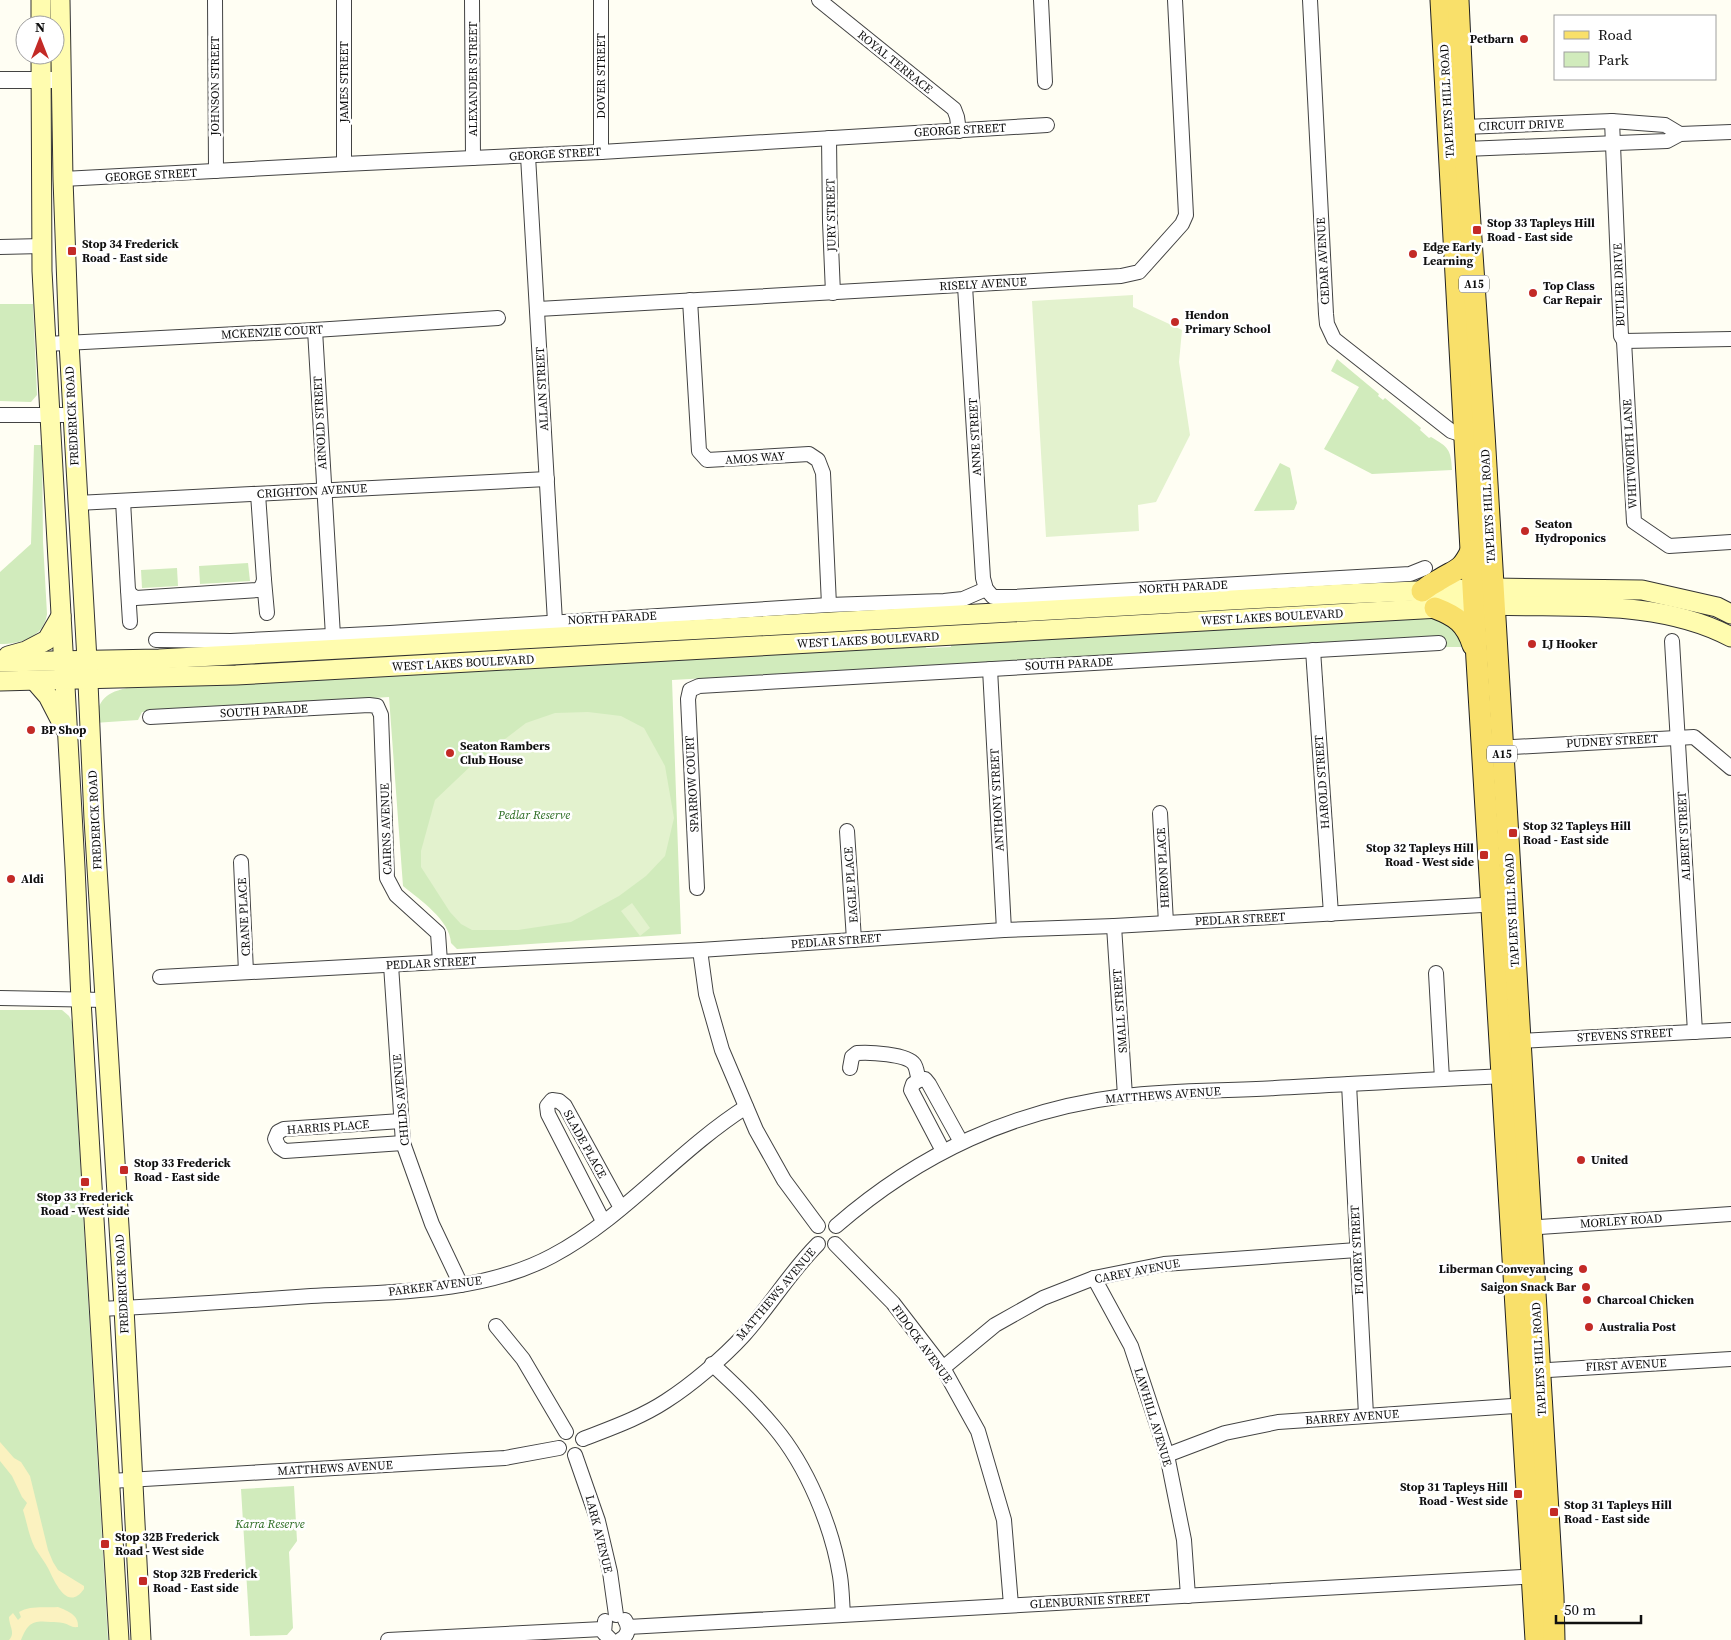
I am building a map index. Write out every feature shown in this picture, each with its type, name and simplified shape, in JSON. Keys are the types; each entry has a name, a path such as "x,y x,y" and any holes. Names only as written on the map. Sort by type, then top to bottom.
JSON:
{"main road":[{"path":"41,0 41,15"},
{"name":"FREDERICK ROAD","path":"60,0 63,180 72,414 124,1308 141,1640"},
{"name":"TAPLEYS HILL ROAD","path":"1441,0 1459,138"},
{"name":"TAPLEYS HILL ROAD","path":"1458,0 1459,138 1483,597 1542,1576 1554,1640"},
{"name":"FREDERICK ROAD","path":"40,65 42,246 46,344 81,1000 119,1640"},
{"name":"TAPLEYS HILL ROAD","path":"1474,434 1471,551 1483,597 1477,660 1492,748"},
{"path":"1422,591 1440,579 1456,572 1466,562 1471,551"},
{"name":"WEST LAKES BOULEVARD","path":"0,660 64,660 88,669 133,677 236,675 1435,608 1483,597 1642,590 1717,607 1731,614"},
{"name":"WEST LAKES BOULEVARD","path":"0,681 64,680 115,660 1422,591 1664,614 1694,622 1731,637"},
{"path":"1435,608 1450,613 1460,620 1469,635 1477,660"},
{"path":"0,660 47,640 61,616"},
{"path":"84,620 96,640 115,660"},
{"path":"90,716 100,694 133,677"},
{"path":"35,681 48,696 68,735"},
{"name":"TAPLEYS HILL ROAD","path":"1501,904 1520,1041 1512,1076"},
{"name":"TAPLEYS HILL ROAD","path":"1536,1640 1542,1576"}],"street":[{"name":"JOHNSON STREET","path":"215,0 216,171"},
{"name":"JAMES STREET","path":"344,0 344,164"},
{"name":"ALEXANDER STREET","path":"472,0 473,158"},
{"name":"DOVER STREET","path":"601,0 601,152"},
{"name":"ROYAL TERRACE","path":"820,0 954,110 959,131"},
{"path":"1041,0 1045,82"},
{"name":"RISELY AVENUE","path":"538,309 966,286 1131,275 1140,272 1182,224 1186,214 1174,0"},
{"name":"CEDAR AVENUE","path":"1310,0 1326,314 1330,333 1334,339 1451,431 1474,434"},
{"path":"0,80 61,80"},
{"name":"CIRCUIT DRIVE","path":"1459,138 1612,122 1665,125 1680,134"},
{"name":"BUTLER DRIVE","path":"1612,122 1621,336 1624,341 1731,339"},
{"name":"GEORGE STREET","path":"63,180 601,152 1047,125"},
{"name":"CIRCUIT DRIVE","path":"1459,138 1613,143 1667,141 1680,134 1731,132"},
{"name":"JURY STREET","path":"829,138 833,293"},
{"name":"ALLAN STREET","path":"528,156 555,622"},
{"path":"0,247 42,246"},
{"name":"ANNE STREET","path":"966,286 983,578 986,589"},
{"name":"AMOS WAY","path":"690,300 700,450 707,460 809,454 818,460 823,473 829,605"},
{"name":"MCKENZIE COURT","path":"46,344 498,318"},
{"name":"ARNOLD STREET","path":"315,330 333,636"},
{"name":"WHITWORTH LANE","path":"1624,341 1634,522 1669,546 1731,542"},
{"path":"0,415 72,414"},
{"name":"CRIGHTON AVENUE","path":"77,503 547,479"},
{"path":"258,494 267,613"},
{"path":"123,501 130,622"},
{"name":"NORTH PARADE","path":"156,640 231,641 546,624 829,605 963,599 986,589 993,597 1012,597 1410,574 1425,568"},
{"path":"1330,578 1342,594"},
{"path":"128,590 136,598 258,590 264,580"},
{"path":"1036,595 1051,610"},
{"path":"159,659 183,640"},
{"name":"ALBERT STREET","path":"1672,641 1695,1032"},
{"name":"SOUTH PARADE","path":"699,686 1439,643"},
{"name":"HAROLD STREET","path":"1313,650 1331,914"},
{"name":"ANTHONY STREET","path":"990,669 1004,930"},
{"name":"SPARROW COURT","path":"697,888 688,699 690,690 699,686"},
{"name":"SOUTH PARADE","path":"150,717 366,705 377,706"},
{"name":"CAIRNS AVENUE","path":"377,706 382,715 387,878 396,895 438,933 440,962"},
{"name":"PUDNEY STREET","path":"1492,748 1694,737 1731,768"},
{"name":"HERON PLACE","path":"1160,813 1166,923"},
{"name":"EAGLE PLACE","path":"847,831 854,940"},
{"name":"CRANE PLACE","path":"241,862 246,972"},
{"name":"PEDLAR STREET","path":"160,977 700,950 1004,930 1114,926 1501,904"},
{"name":"SMALL STREET","path":"1114,926 1125,1096"},
{"path":"700,950 706,994 719,1041 746,1107 756,1130 784,1180 818,1226"},
{"name":"CHILDS AVENUE","path":"391,965 402,1143 432,1224 461,1285"},
{"path":"1436,973 1442,1079"},
{"path":"0,998 105,1000"},
{"name":"STEVENS STREET","path":"1520,1041 1731,1030"},
{"path":"850,1068 852,1057 856,1053 907,1058 914,1064 919,1080"},
{"name":"MATTHEWS AVENUE","path":"836,1226 887,1185 942,1151 1009,1123 1046,1111 1125,1096 1512,1076"},
{"path":"942,1151 911,1090 913,1084 919,1080 925,1079 929,1084 961,1142"},
{"name":"FLOREY STREET","path":"1349,1084 1366,1415"},
{"name":"SLADE PLACE","path":"603,1221 548,1114 547,1106 552,1100 559,1101 565,1106 621,1208"},
{"name":"PARKER AVENUE","path":"100,1309 403,1291 461,1285 518,1270 550,1257 576,1242 621,1208 722,1122 746,1107"},
{"name":"HARRIS PLACE","path":"400,1121 284,1128 278,1132 275,1140 279,1147 285,1151 402,1143"},
{"name":"MORLEY ROAD","path":"1521,1228 1731,1214"},
{"path":"827,1222 836,1226 840,1234 835,1244 827,1247 818,1244 814,1235 818,1226 827,1222"},
{"name":"MATTHEWS AVENUE","path":"583,1439 630,1420 665,1402 712,1364 744,1335 802,1260 818,1244"},
{"name":"FIDOCK AVENUE","path":"835,1244 893,1303 943,1368 978,1431 1004,1520 1011,1605"},
{"name":"CAREY AVENUE","path":"943,1368 995,1325 1043,1298 1094,1278 1164,1264 1357,1250"},
{"name":"LAWHILL AVENUE","path":"1094,1278 1131,1346 1167,1455 1184,1540 1188,1596"},
{"path":"496,1326 523,1359 566,1432"},
{"name":"FIRST AVENUE","path":"1530,1371 1731,1360"},
{"path":"712,1364 745,1394 775,1428 801,1466 827,1525 840,1576 843,1614"},
{"name":"BARREY AVENUE","path":"1167,1455 1225,1433 1278,1422 1532,1405"},
{"path":"566,1432 578,1433 583,1439 583,1447 575,1455 566,1455 558,1448 558,1440 566,1432"},
{"name":"MATTHEWS AVENUE","path":"110,1481 505,1458 558,1448"},
{"name":"LARK AVENUE","path":"575,1455 598,1521 610,1572 616,1615"},
{"name":"GLENBURNIE STREET","path":"628,1627 1542,1576"},
{"path":"388,1640 607,1634 605,1621 616,1615 628,1623 626,1635 620,1640"}],"green space":[{"path":"1133,295 1133,307 1182,330 1179,362 1190,435 1156,502 1138,505 1139,531 1046,537 1032,301"},
{"path":"0,304 33,304 37,395 31,402 0,401"},
{"path":"1337,359 1379,394 1378,396 1383,400 1385,398 1421,428 1420,430 1429,438 1431,437 1445,446 1451,457 1452,470 1372,474 1324,449 1359,387 1331,371"},
{"path":"34,445 42,445 43,542 47,614 41,628 30,638 16,643 0,644 0,572 31,544"},
{"path":"1280,463 1290,468 1297,503 1294,510 1254,511"},
{"path":"248,563 250,581 200,584 199,566"},
{"path":"177,568 178,586 142,588 141,570"},
{"name":"Pedlar Reserve","path":"1422,615 1448,620 1464,647 1443,647 1442,636 672,680 681,934 457,949 451,943 445,926 440,919 403,886 389,697 142,712 138,720 94,723 99,706 107,696 118,690 135,686 925,643 926,648 951,647 951,642"},
{"path":"588,712 621,716 644,728 665,766 674,818 665,856 646,876 619,896 571,922 518,930 472,930 461,924 450,912 421,867 421,851 435,800 475,762 526,723 555,713"},
{"path":"632,903 650,928 640,936 621,911"},
{"path":"0,1010 62,1010 69,1016 72,1022 108,1640 0,1640"},
{"name":"Karra Reserve","path":"294,1486 297,1541 289,1552 293,1628 287,1635 250,1636 241,1489"}],"sand":[{"path":"0,1442 14,1458 21,1462 30,1476 48,1550 53,1562 58,1570 84,1586 84,1589 78,1595 72,1598 62,1592 35,1548 23,1510 27,1503 12,1476 0,1461"},
{"path":"58,1607 75,1616 78,1627 58,1622 35,1622 29,1626 21,1640 9,1640 12,1632 9,1617 13,1613 18,1620 21,1617 19,1612 23,1610"}],"place":[{"name":"Petbarn","path":"1524,39"},
{"name":"Stop 33 Tapleys Hill Road - East side","path":"1477,230"},
{"name":"Stop 34 Frederick Road - East side","path":"72,251"},
{"name":"Edge Early Learning","path":"1413,254"},
{"name":"Top Class Car Repair","path":"1533,293"},
{"name":"Hendon Primary School","path":"1175,322"},
{"name":"Seaton Hydroponics","path":"1525,531"},
{"name":"LJ Hooker","path":"1532,644"},
{"name":"BP Shop","path":"31,730"},
{"name":"Seaton Rambers Club House","path":"450,753"},
{"name":"Stop 32 Tapleys Hill Road - East side","path":"1513,833"},
{"name":"Stop 32 Tapleys Hill Road - West side","path":"1484,855"},
{"name":"Aldi","path":"11,879"},
{"name":"United","path":"1581,1160"},
{"name":"Stop 33 Frederick Road - East side","path":"124,1170"},
{"name":"Stop 33 Frederick Road - West side","path":"85,1182"},
{"name":"Liberman Conveyancing","path":"1583,1269"},
{"name":"Saigon Snack Bar","path":"1586,1287"},
{"name":"Charcoal Chicken","path":"1587,1300"},
{"name":"Australia Post","path":"1589,1327"},
{"name":"Stop 31 Tapleys Hill Road - West side","path":"1518,1494"},
{"name":"Stop 31 Tapleys Hill Road - East side","path":"1554,1512"},
{"name":"Stop 32B Frederick Road - West side","path":"105,1544"},
{"name":"Stop 32B Frederick Road - East side","path":"143,1581"}]}
